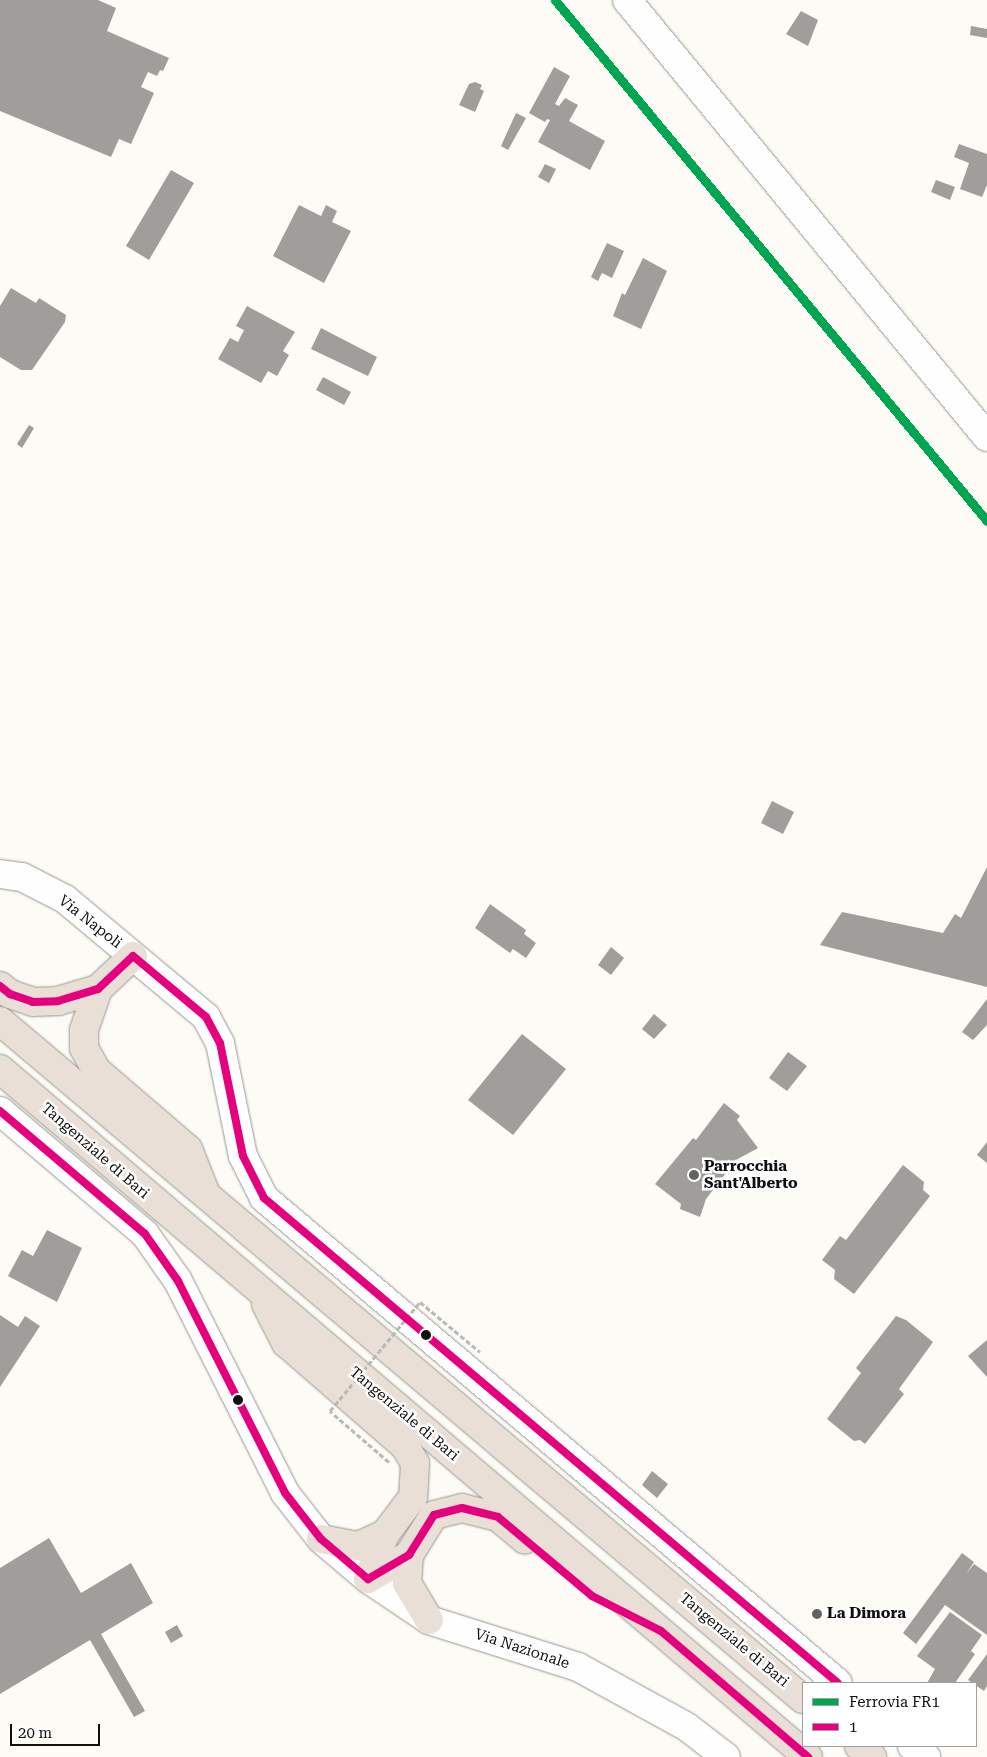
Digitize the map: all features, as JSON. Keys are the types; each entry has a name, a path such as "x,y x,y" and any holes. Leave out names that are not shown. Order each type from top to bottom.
{"highway":[{"path":"0,986 10,994 33,1002 58,1001 98,989 133,956"},
{"path":"98,989 84,1030 84,1048 96,1070 188,1149 207,1196"},
{"name":"Tangenziale di Bari","path":"0,1021 802,1698"},
{"name":"Tangenziale di Bari","path":"0,1069 261,1294 808,1757"},
{"path":"261,1294 286,1343 405,1446 414,1463 413,1498 385,1534 368,1579"},
{"path":"368,1579 409,1555 434,1515 462,1508 498,1517 592,1596 661,1631"},
{"path":"322,1539 358,1546 385,1534"},
{"path":"409,1555 407,1583 429,1620"},
{"path":"860,1747 872,1757"}],"street":[{"path":"628,0 987,436"},
{"name":"Via Napoli","path":"0,874 22,877 65,899 206,1017 220,1043 243,1156 264,1198 837,1682"},
{"path":"0,1111 145,1234 178,1281 285,1492 322,1539"},
{"name":"Via Nazionale","path":"322,1539 368,1579 429,1620 578,1667 687,1728 726,1757"},
{"path":"913,1747 926,1757"}],"path":[{"path":"389,1462 330,1411 420,1302 480,1352"}],"building":[{"path":"0,0 98,0 116,8 107,31 169,58 163,71 160,70 157,76 148,72 141,87 154,93 131,144 119,139 111,157 0,111"},
{"path":"801,11 818,20 808,46 786,34"},
{"path":"971,26 987,29 987,38 970,35"},
{"path":"554,67 570,76 555,104 559,106 565,98 578,105 569,121 605,141 590,170 538,142 550,120 547,119 545,122 529,113"},
{"path":"475,82 482,85 480,89 484,91 475,112 459,105 469,84"},
{"path":"516,113 526,118 508,150 501,146"},
{"path":"959,144 987,154 987,185 982,197 960,189 969,163 954,157"},
{"path":"545,164 556,169 549,183 538,177"},
{"path":"171,170 194,183 149,260 126,246"},
{"path":"936,180 955,187 950,200 931,192"},
{"path":"299,205 321,216 326,205 337,211 332,222 351,231 324,283 273,256"},
{"path":"607,243 624,251 612,278 602,273 598,281 591,277"},
{"path":"643,258 667,271 641,329 613,316 622,293 625,295"},
{"path":"11,288 36,303 39,298 66,315 65,322 32,370 21,370 0,357 0,306"},
{"path":"247,306 295,332 283,351 289,355 277,376 268,371 261,383 218,359 230,338 238,342 244,330 236,326"},
{"path":"321,328 377,357 368,376 311,349"},
{"path":"323,377 351,392 344,405 316,390"},
{"path":"29,425 34,428 22,448 17,444"},
{"path":"772,801 794,812 783,834 761,823"},
{"path":"987,867 987,987 820,945 842,912 943,933 955,914 961,918"},
{"path":"490,904 526,930 524,934 536,943 526,958 513,949 510,953 475,928"},
{"path":"611,947 624,958 611,975 598,965"},
{"path":"987,999 987,1025 973,1040 962,1032"},
{"path":"654,1014 667,1025 654,1039 642,1029"},
{"path":"522,1034 566,1069 513,1135 468,1100"},
{"path":"788,1052 807,1066 787,1091 769,1078"},
{"path":"724,1103 740,1116 737,1120 758,1148 736,1160 706,1199 700,1217 680,1209 681,1204 655,1184 693,1138 696,1140"},
{"path":"987,1142 987,1163 977,1155"},
{"path":"903,1165 924,1182 923,1190 930,1196 854,1294 834,1279 835,1270 822,1260 840,1236 846,1240"},
{"path":"47,1230 82,1248 57,1302 8,1276 22,1250 33,1256"},
{"path":"0,1315 18,1327 25,1316 40,1326 0,1387"},
{"path":"896,1316 906,1320 933,1342 899,1389 904,1394 865,1444 860,1440 854,1441 827,1419 861,1373 856,1368"},
{"path":"987,1340 987,1377 968,1356"},
{"path":"652,1471 668,1484 657,1498 642,1485"},
{"path":"49,1538 81,1593 131,1563 153,1603 101,1634 145,1711 134,1717 90,1640 0,1694 0,1568"},
{"path":"962,1553 974,1562 966,1574 974,1564 987,1573 987,1635 945,1605 916,1644 903,1633"},
{"path":"950,1612 982,1635 971,1651 975,1654 956,1682 928,1682 935,1669 917,1656"},
{"path":"177,1625 183,1636 171,1643 165,1632"},
{"path":"987,1654 987,1686 984,1691 977,1686 977,1682 968,1680"}],"rail line":[{"name":"FR1","path":"555,0 987,521"}],"transit line":[{"name":"1","path":"0,986 10,994 33,1002 58,1001 98,989 133,956 206,1017 220,1043 243,1156 264,1198 837,1682"},
{"name":"1","path":"0,1111 145,1234 178,1281 285,1493 321,1539 368,1579 409,1555 434,1515 462,1508 498,1517 592,1596 661,1631 808,1757"}],"place":[{"name":"Parrocchia Sant'Alberto","path":"694,1175"},
{"name":"La Dimora","path":"817,1614"}]}
